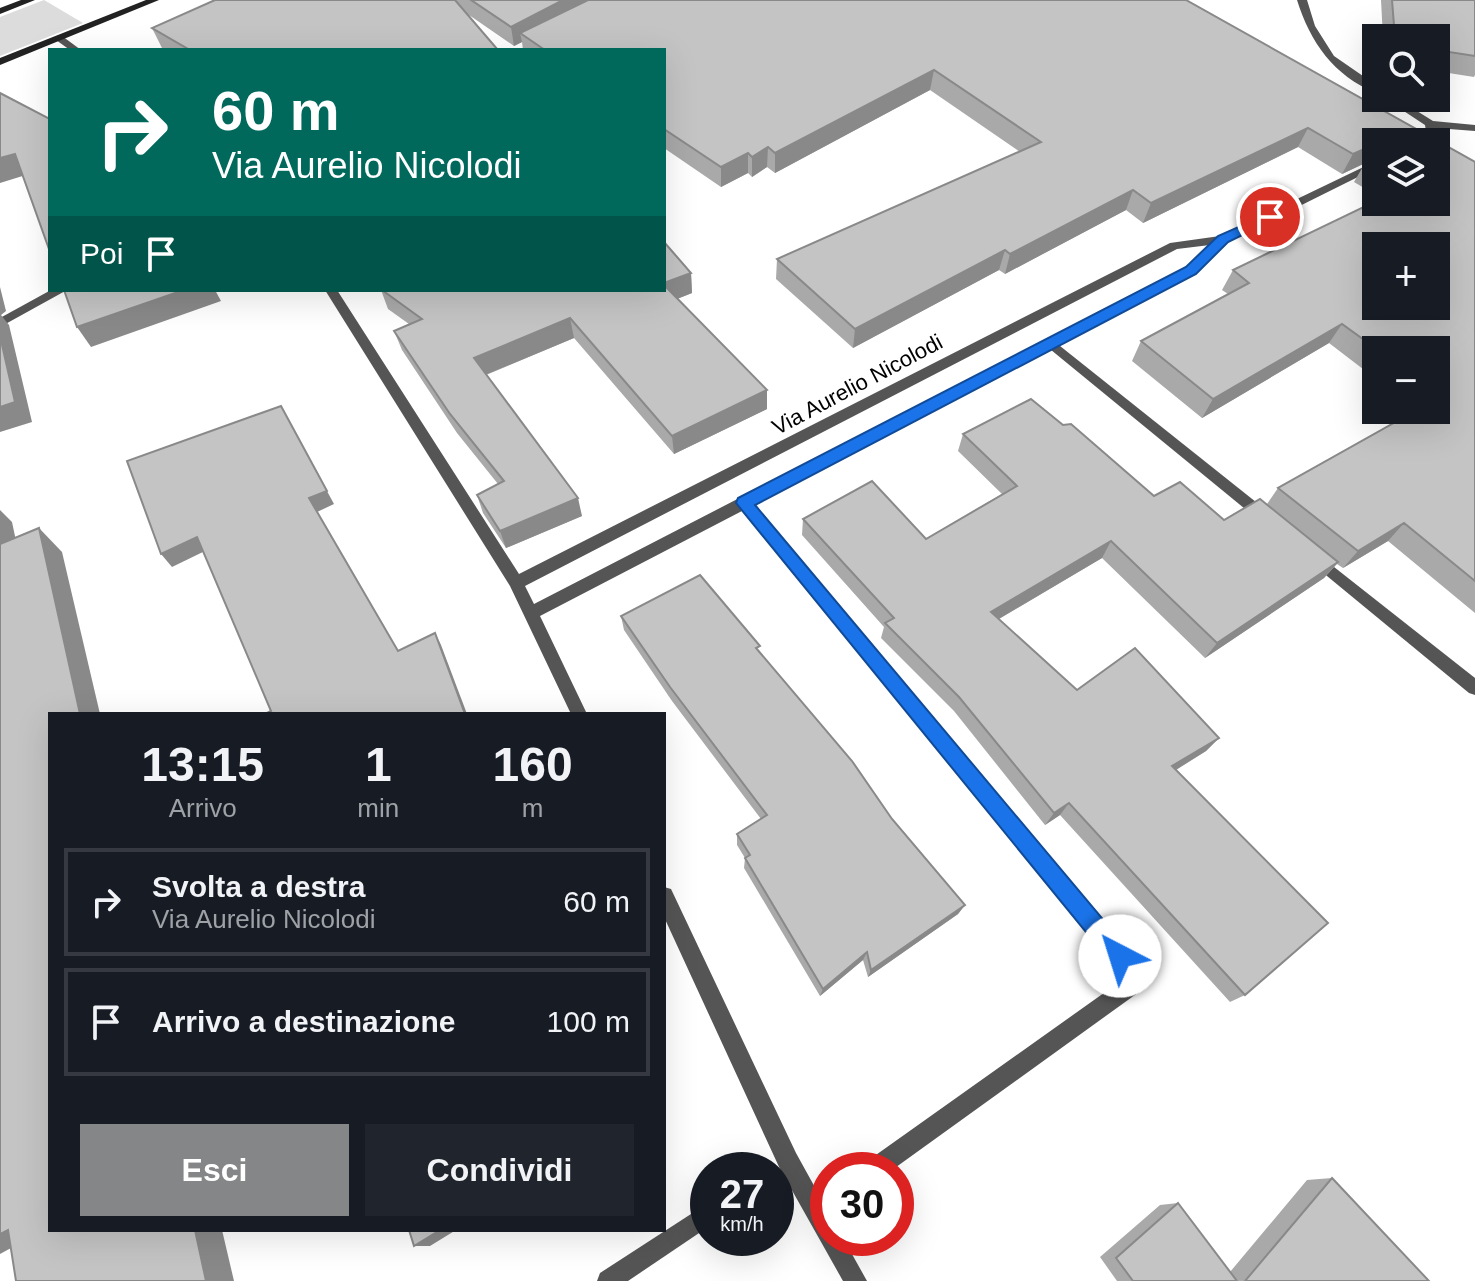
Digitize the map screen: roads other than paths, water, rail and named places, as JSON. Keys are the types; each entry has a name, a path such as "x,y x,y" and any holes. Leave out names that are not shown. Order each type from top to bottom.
{"street":[{"path":"0,11 30,0"},
{"path":"0,62 154,0"},
{"path":"1302,0 1310,26 1330,58 1362,80"},
{"path":"59,38 73,48"},
{"path":"1411,112 1430,124 1475,128"},
{"path":"1430,124 1430,128"},
{"name":"Via Aurelio Nicolodi","path":"532,613 1191,270 1223,239 1362,171"},
{"name":"Via Aurelio Nicolodi","path":"516,583 1174,246 1223,239"},
{"path":"0,323 57,292"},
{"path":"332,292 516,583 578,712"},
{"path":"1050,342 1281,530"},
{"path":"744,503 1139,980 899,1152"},
{"path":"1305,550 1475,688"},
{"path":"666,901 775,1152"},
{"path":"794,1179 810,1196"},
{"path":"608,1281 690,1226"},
{"path":"841,1256 856,1281"}]}
